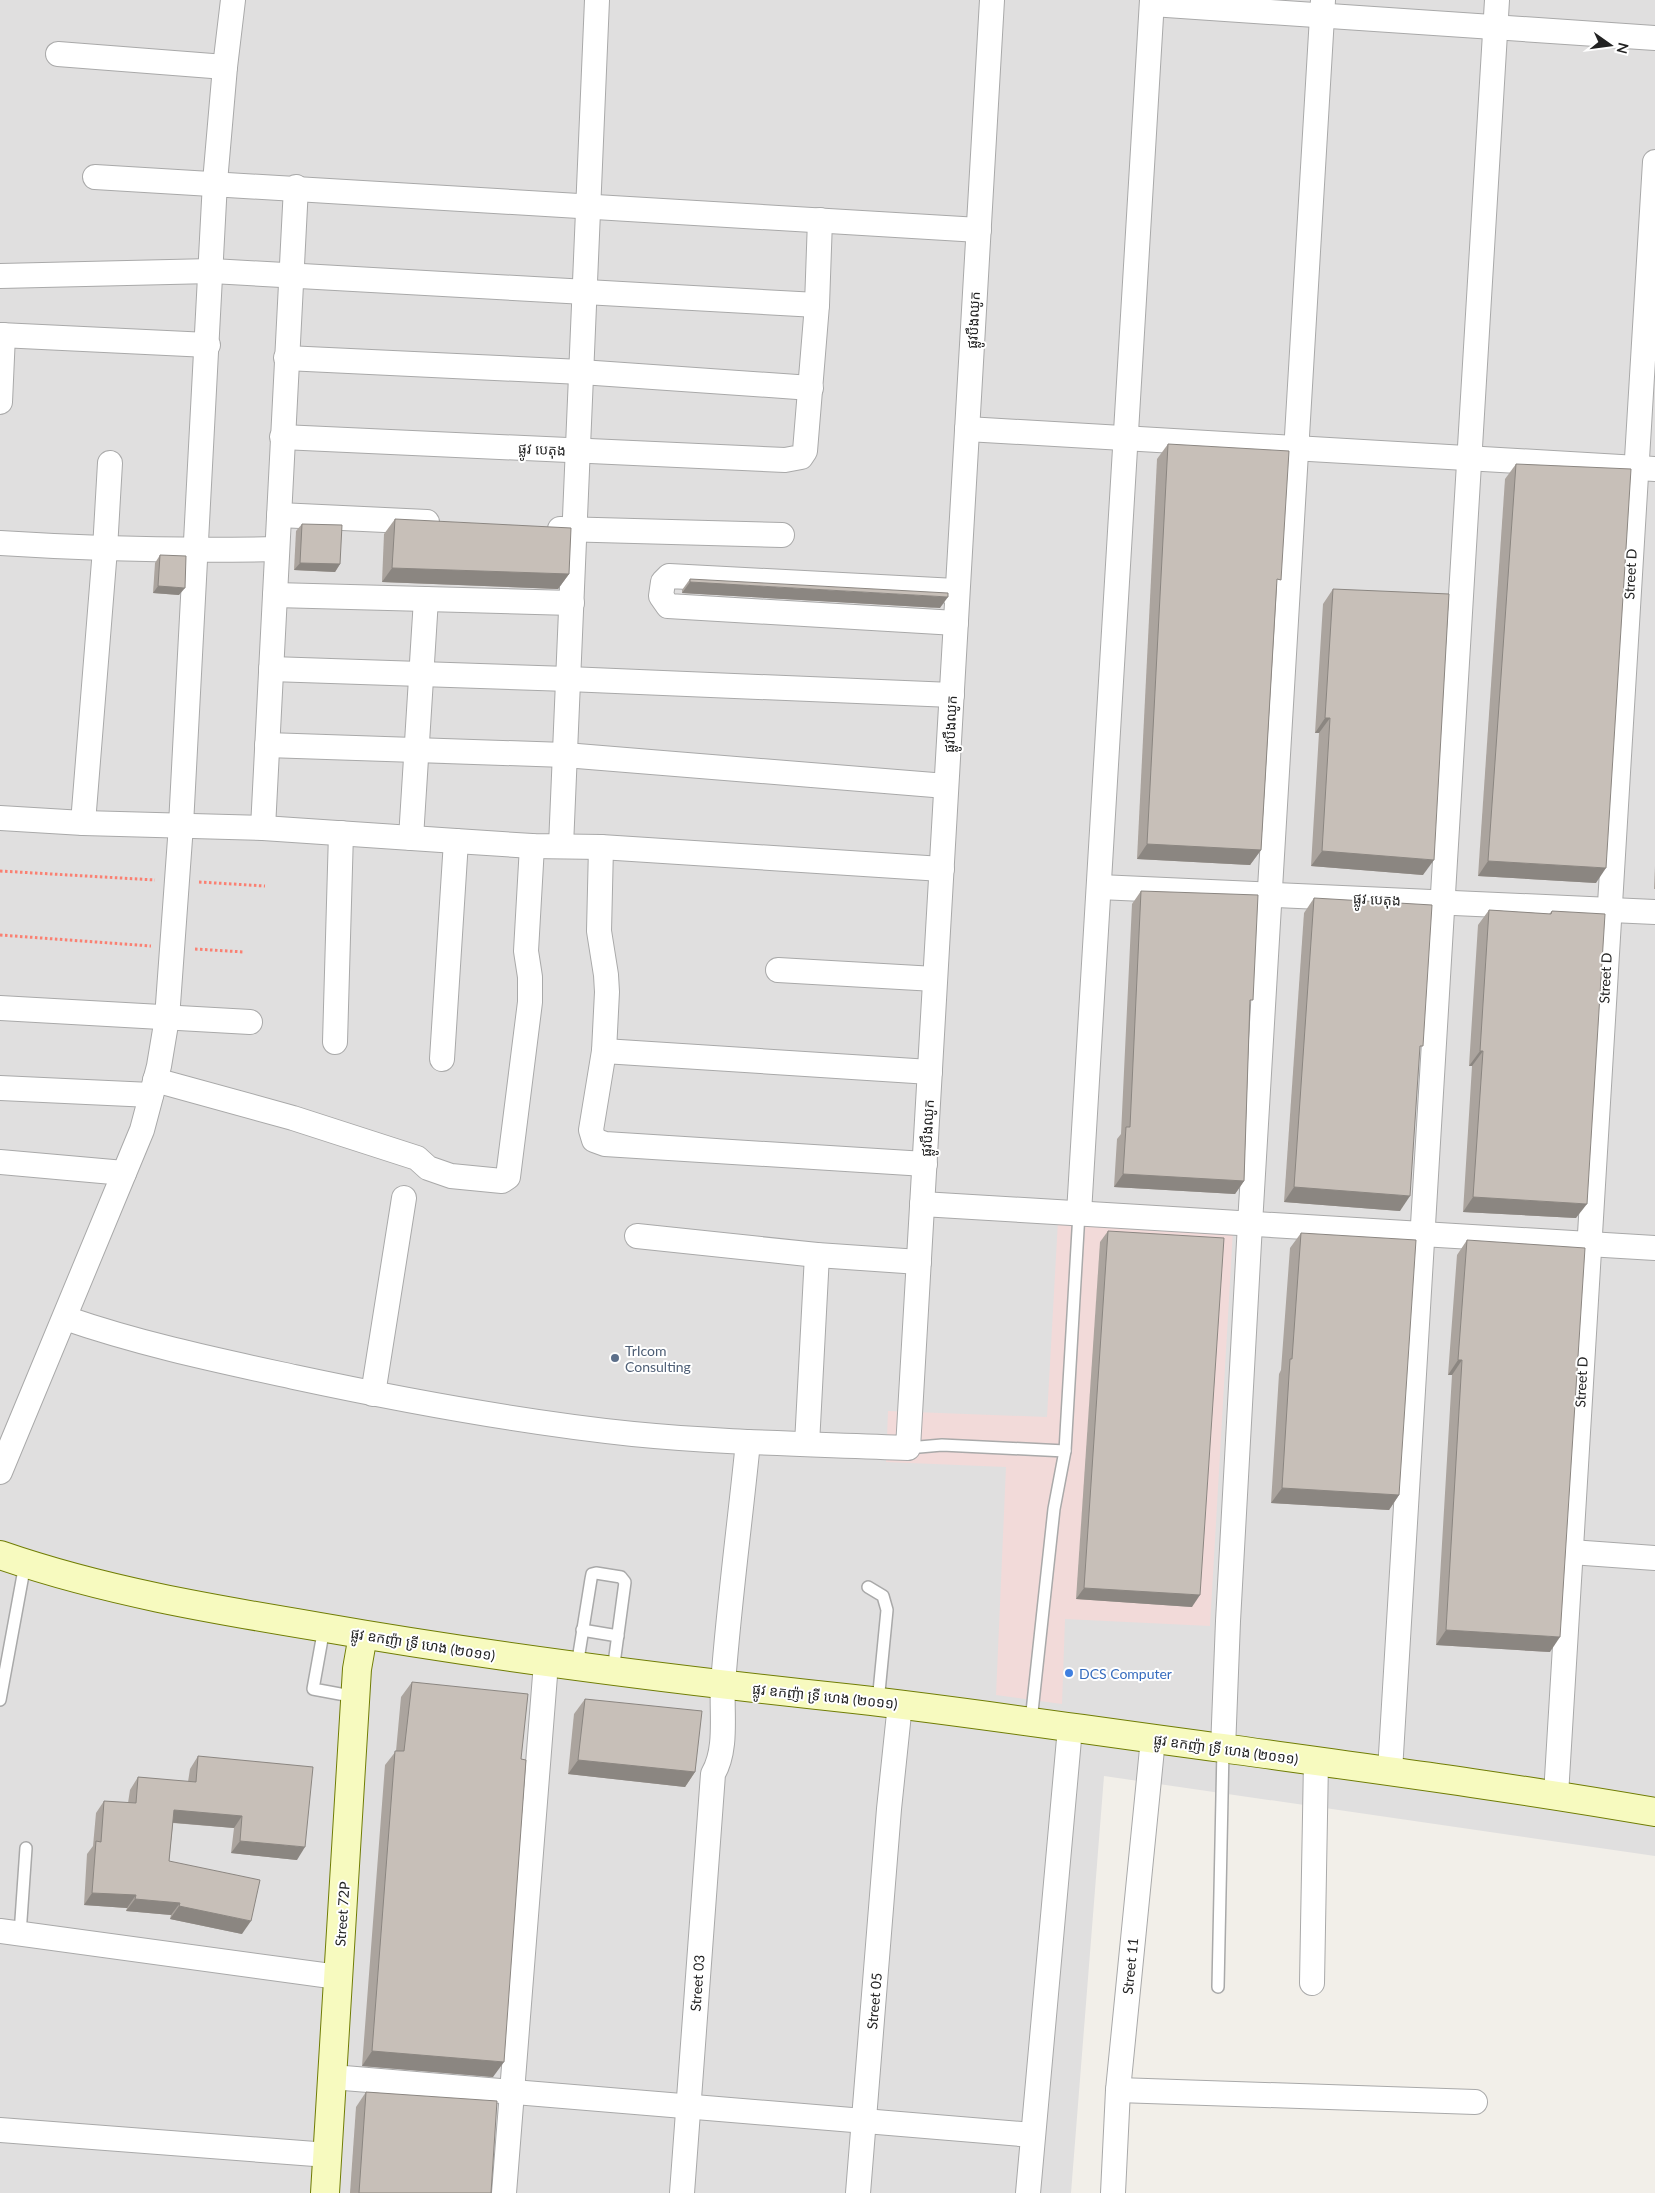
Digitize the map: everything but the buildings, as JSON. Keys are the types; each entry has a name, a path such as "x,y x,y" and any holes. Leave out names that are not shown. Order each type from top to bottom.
{"main road":[{"name":"ផ្លូវ ឧកញ៉ា ទ្រី ហេង (២០១១)","path":"13,1560 87,1583 228,1612 363,1635 546,1663 889,1703 1390,1771 1556,1795 1655,1812"},
{"name":"Street 72P","path":"325,2193 356,1697 363,1635"}],"street":[{"path":"0,1472 142,1130 168,1018 181,825 208,345 215,182 233,0"},
{"path":"561,846 597,0"},
{"name":"ផ្លូវបឹងឈូក","path":"908,1448 952,695 956,591 992,0"},
{"path":"1390,1771 1497,0"},
{"path":"1079,1213 1152,2 1322,8 1496,27 1655,38"},
{"path":"1223,1749 1228,1620 1250,1224 1322,8"},
{"path":"58,54 225,67"},
{"name":"Street D","path":"1556,1795 1610,909 1646,468 1655,162"},
{"path":"95,177 215,182 979,230"},
{"path":"263,828 296,187"},
{"path":"286,358 581,372 811,388 817,305 820,220"},
{"path":"0,276 212,271 817,305"},
{"path":"0,402 1,335 208,345"},
{"name":"ផ្លូវ បេតុង","path":"282,437 785,460 801,457 805,451 811,388"},
{"path":"967,429 1646,468"},
{"path":"83,823 110,463"},
{"path":"278,515 446,524"},
{"path":"535,528 782,535"},
{"path":"0,543 105,549 195,551 277,549"},
{"path":"956,591 669,576 664,582 661,596 668,606 956,623"},
{"path":"275,595 572,603"},
{"path":"411,838 426,599"},
{"path":"271,669 952,695"},
{"path":"267,745 565,755 946,786"},
{"path":"0,818 83,823 263,828 456,842 601,847 942,869"},
{"path":"335,1042 341,833"},
{"path":"442,1059 456,842"},
{"path":"0,1088 153,1088 293,1118 407,1154 417,1158 428,1168 451,1176 502,1181 508,1177 526,1041 530,977 526,951 532,846"},
{"path":"601,847 599,931 606,976 606,992 604,1051 591,1130 594,1140 605,1144 924,1164"},
{"name":"ផ្លូវ បេតុង","path":"1099,887 1655,912"},
{"path":"778,970 935,979"},
{"path":"0,1008 250,1022"},
{"path":"604,1051 930,1072"},
{"path":"0,1162 124,1173"},
{"path":"373,1394 404,1198"},
{"path":"922,1204 1655,1248"},
{"path":"637,1236 817,1255 919,1262"},
{"path":"807,1444 817,1255"},
{"path":"65,1318 110,1334 204,1358 373,1394 522,1420 634,1434 748,1442 908,1448"},
{"name":"Street 03","path":"682,2193 713,1774 707,1764 710,1731 723,1685 748,1442"},
{"path":"1571,1552 1655,1558"},
{"path":"504,2193 546,1663"},
{"name":"Street 05","path":"858,2193 889,1809 889,1703"},
{"path":"1028,2193 1070,1728"},
{"name":"Street 11","path":"1114,2193 1118,2090 1153,1739"},
{"path":"1312,1983 1316,1761"},
{"path":"10,1932 338,1977"},
{"path":"332,2078 1033,2135"},
{"path":"1118,2090 1475,2102"},
{"path":"0,2130 328,2155"}],"lane":[{"path":"1031,1722 1054,1509 1065,1451 1079,1213"},
{"path":"908,1448 942,1444 1065,1451"},
{"path":"0,1700 13,1560"},
{"path":"577,1666 590,1579 592,1574 596,1573 624,1579 613,1671"},
{"path":"868,1587 883,1596 887,1610 889,1703"},
{"path":"324,1628 313,1689 356,1697"},
{"path":"582,1630 618,1636"},
{"path":"1218,1988 1223,1749"},
{"path":"10,1932 26,1848"}],"path":[{"path":"0,871 265,886"},
{"path":"0,936 244,952"}],"shaded area":[{"path":"0,0 1655,0 1655,1856 1104,1776 1071,2193 0,2193"},
{"path":"1059,1203 1234,1213 1210,1626 1065,1619 1062,1704 996,1695 1006,1467 886,1462 888,1411 1047,1417"}],"place":[{"name":"TrIcom Consulting","path":"615,1358"},
{"name":"DCS Computer","path":"1069,1673"}]}
